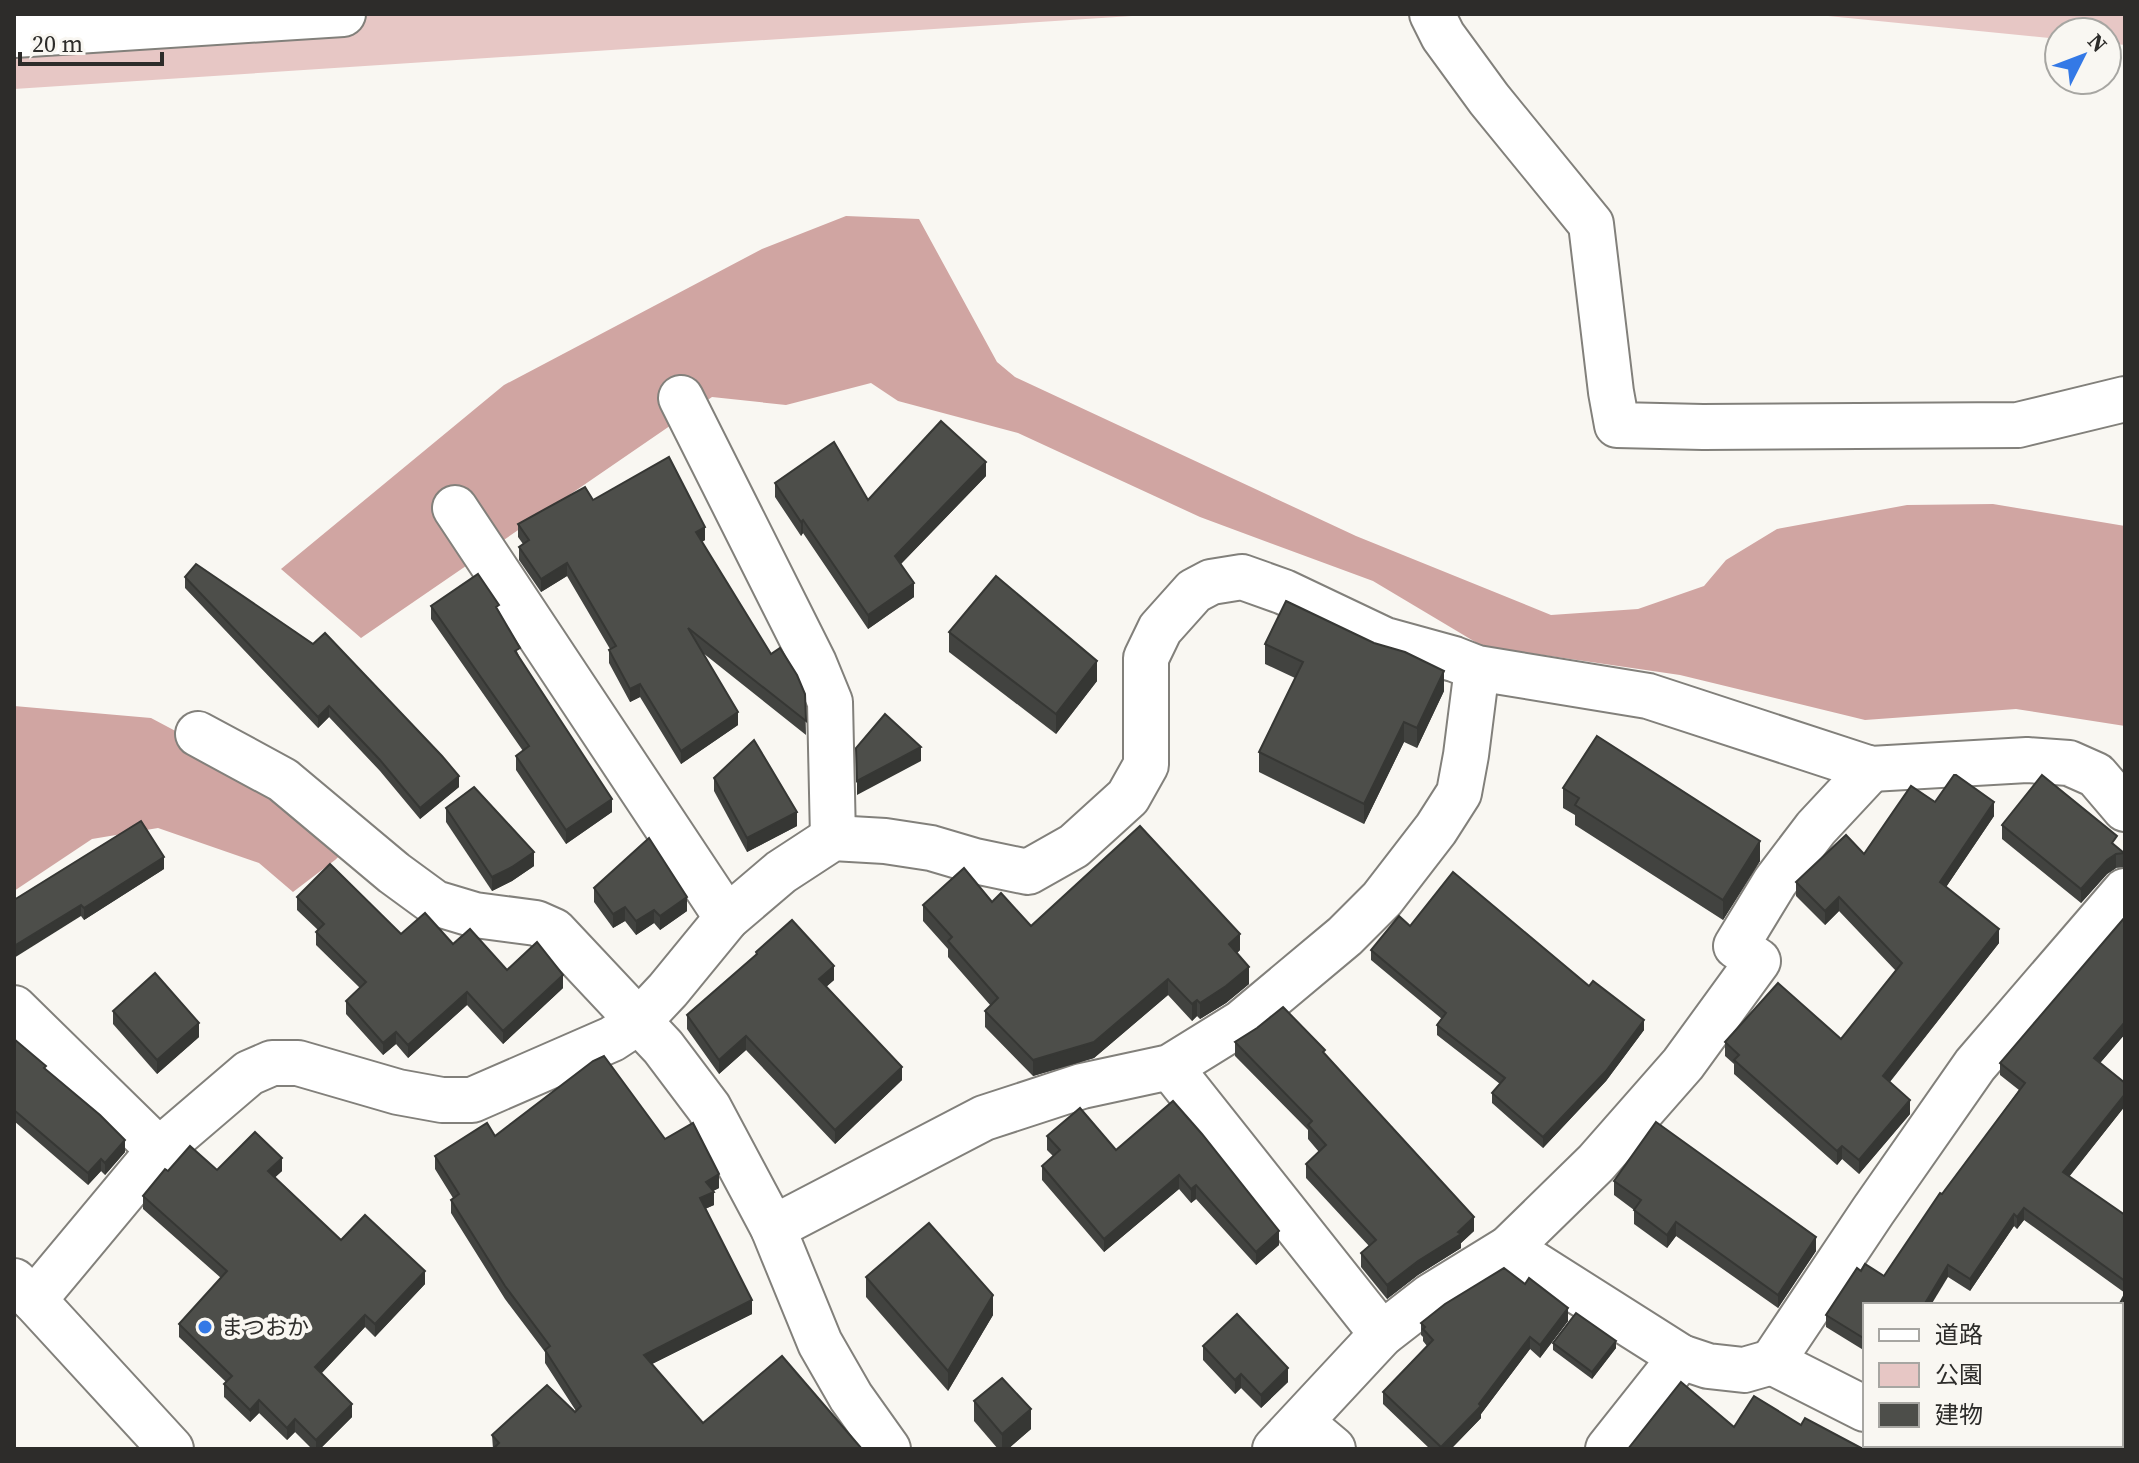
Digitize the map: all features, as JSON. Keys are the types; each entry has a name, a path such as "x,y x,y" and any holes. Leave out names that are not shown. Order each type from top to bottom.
{"street":[{"path":"14,35 343,14"},
{"path":"1405,14 1437,25 1489,99 1591,224 1617,425 2018,425 2125,399"},
{"path":"681,398 814,663 830,702 833,838"},
{"path":"455,508 727,918"},
{"path":"171,1449 24,1290 159,1150 249,1073 272,1063 298,1063 398,1092 442,1100 472,1100 612,1039 638,1022 727,918 781,872 833,838 931,848 1028,872 1074,846 1128,797 1146,765 1146,658 1160,629 1194,591 1211,582 1242,577 1284,592 1385,640 1477,668 1648,696 1871,769 2027,760 2069,763 2096,775 2125,809"},
{"path":"773,1228 984,1118 1082,1086 1170,1067 1241,1023 1345,936 1382,899 1459,793 1477,668"},
{"path":"198,734 283,780 394,873 435,903 475,915 536,923 554,931 663,1047 709,1108 773,1228 820,1343 873,1443"},
{"path":"1303,1440 1382,1334 1431,1296 1509,1248 1596,1163 1683,1064 1758,961 1736,946 1775,882 1816,828 1871,769"},
{"path":"1509,1248 1681,1357 1708,1366 1744,1370 1772,1362 1975,1065 2125,891"},
{"path":"14,1008 159,1150"},
{"path":"1170,1067 1382,1334"},
{"path":"1608,1449 1681,1357"},
{"path":"1772,1362 1863,1408"}],"green space":[{"path":"14,14 1163,14 14,89"},
{"path":"1808,14 2125,14 2125,45 2123,16 2043,16 2043,37"}],"shaded area":[{"path":"846,216 919,219 997,362 1015,377 1356,536 1551,615 1638,609 1704,586 1726,560 1777,529 1907,505 1993,504 2125,526 2125,726 2016,709 1865,720 1680,675 1482,646 1373,581 1200,517 1018,433 898,401 871,383 786,405 712,397 361,638 281,569 504,385 762,249"},
{"path":"14,706 151,718 249,770 350,846 293,892 259,863 158,828 92,839 14,891"}],"building":[{"path":"941,421 986,462 895,556 914,583 868,615 775,483 834,442 868,500"},
{"path":"669,457 705,527 696,532 771,654 780,648 797,675 805,694 806,721 688,628 738,712 681,751 640,684 630,689 609,650 616,646 567,563 541,579 519,547 529,540 518,524 585,487 593,500"},
{"path":"196,564 313,644 325,633 459,776 420,808 329,706 318,717 185,577"},
{"path":"478,574 499,605 496,607 520,648 515,651 612,799 566,830 516,756 529,746 431,606"},
{"path":"996,576 1097,661 1056,714 949,632"},
{"path":"1286,601 1374,643 1405,652 1444,671 1417,728 1404,722 1364,804 1259,752 1303,662 1265,644"},
{"path":"885,714 921,747 857,781 856,748"},
{"path":"1597,736 1760,841 1723,900 1575,805 1579,798 1563,788"},
{"path":"754,740 797,812 747,838 714,778"},
{"path":"1954,775 1994,802 1940,882 1999,929 1883,1076 1910,1100 1859,1160 1842,1146 1837,1151 1734,1060 1739,1055 1725,1042 1778,983 1841,1039 1902,963 1839,897 1825,911 1796,882 1846,835 1864,854 1911,786 1935,802"},
{"path":"2042,775 2117,836 2112,843 2124,853 2107,860 2081,889 2002,825"},
{"path":"474,787 534,852 492,877 446,808"},
{"path":"141,821 164,857 84,908 81,905 14,946 14,900"},
{"path":"1140,826 1240,934 1229,944 1249,967 1200,1003 1197,1000 1192,1004 1168,979 1094,1042 1033,1060 985,1011 998,998 948,941 952,937 923,905 964,868 992,902 1001,893 1031,926"},
{"path":"649,838 687,897 660,916 654,910 636,921 625,907 613,914 594,888"},
{"path":"330,864 401,934 425,913 453,944 470,929 507,970 537,942 563,975 503,1031 467,992 408,1045 396,1032 383,1043 346,1001 366,982 316,932 324,924 297,897"},
{"path":"1453,872 1589,986 1593,981 1644,1020 1606,1071 1543,1137 1492,1093 1505,1078 1437,1025 1446,1013 1371,950 1399,916 1410,926"},
{"path":"2125,917 2125,1022 2094,1058 2125,1083 2125,1094 2063,1172 2125,1215 2125,1281 2024,1208 2017,1217 2014,1214 1970,1279 1948,1265 1925,1303 1863,1303 1863,1338 1826,1315 1857,1268 1861,1271 1865,1264 1884,1276 1940,1193 2025,1083 2000,1063"},
{"path":"792,920 834,966 819,979 902,1067 835,1130 746,1036 719,1060 687,1015"},
{"path":"155,973 199,1023 157,1060 113,1011"},
{"path":"1283,1007 1474,1217 1458,1232 1461,1234 1387,1285 1361,1253 1376,1240 1306,1164 1326,1145 1308,1125 1312,1121 1235,1042"},
{"path":"14,1039 125,1140 105,1163 101,1159 88,1173 14,1110"},
{"path":"604,1056 665,1139 693,1123 719,1174 706,1182 714,1192 700,1198 752,1300 644,1355 703,1423 782,1356 862,1449 493,1449 499,1443 492,1435 547,1385 575,1412 581,1406 545,1350 550,1346 505,1286 451,1200 459,1194 435,1156 487,1123 495,1136 593,1061"},
{"path":"1173,1101 1279,1231 1256,1252 1196,1185 1191,1189 1179,1175 1104,1239 1042,1166 1060,1150 1047,1136 1080,1108 1116,1150"},
{"path":"1656,1122 1816,1237 1778,1295 1676,1222 1667,1235 1634,1210 1641,1200 1614,1181"},
{"path":"255,1132 282,1158 268,1171 341,1240 365,1215 425,1271 375,1324 365,1315 315,1367 352,1404 316,1440 295,1419 287,1428 259,1400 250,1410 224,1384 232,1376 179,1324 227,1271 143,1196 165,1169 168,1171 190,1146 217,1170"},
{"path":"929,1223 993,1295 948,1371 866,1277"},
{"path":"1504,1268 1525,1284 1529,1278 1568,1308 1540,1345 1530,1337 1479,1404 1481,1406 1441,1447 1383,1392 1433,1340 1421,1323 1445,1304"},
{"path":"2125,1294 2125,1449 2110,1449 2106,1447 2123,1447 2123,1303 2120,1303"},
{"path":"1576,1313 1616,1341 1592,1372 1553,1343"},
{"path":"1237,1314 1288,1368 1261,1395 1241,1374 1235,1380 1203,1346"},
{"path":"1002,1378 1031,1409 1002,1434 974,1401"},
{"path":"1681,1382 1734,1427 1754,1396 1801,1425 1805,1418 1863,1449 1628,1449"},
{"path":"1900,1447 1903,1449 1875,1449"}],"place":[{"name":"まつおか","path":"205,1327"}]}
